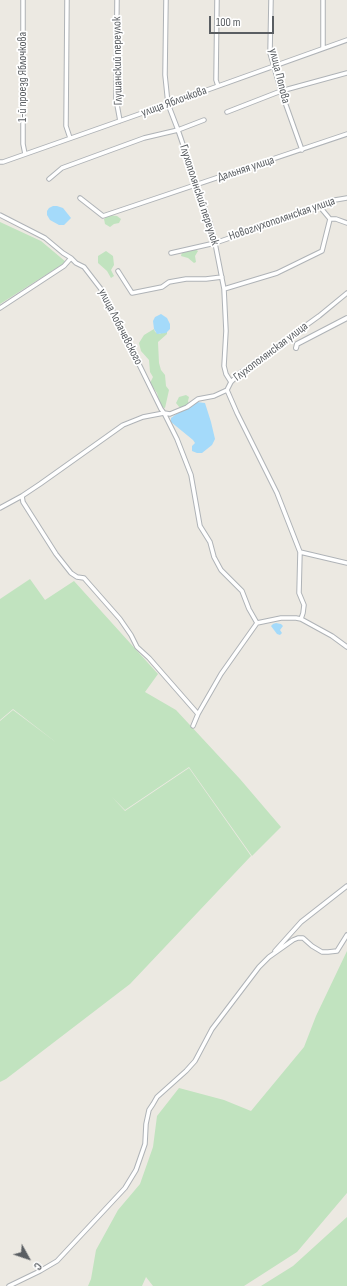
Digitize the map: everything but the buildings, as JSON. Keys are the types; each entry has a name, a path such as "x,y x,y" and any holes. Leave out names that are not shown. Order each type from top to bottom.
{"street":[{"name":"1-й проезд Яблочкова","path":"23,0 23,144 25,154"},
{"path":"67,0 66,126 70,138"},
{"name":"Глушанский переулок","path":"117,0 116,99 120,121"},
{"name":"Глухополянский переулок","path":"166,0 165,75 168,104 212,226 224,289 226,331 224,366 226,374 231,382"},
{"path":"217,0 216,80 218,86"},
{"name":"улица Попова","path":"271,0 270,53 281,91 302,150"},
{"path":"323,0 323,48"},
{"name":"улица Яблочкова","path":"0,162 347,40"},
{"path":"227,112 281,91 347,73"},
{"name":"улица Яблочкова","path":"49,179 62,168 144,138 178,130 204,120"},
{"name":"Дальняя улица","path":"80,198 103,216 347,134"},
{"name":"Новоглухополянская улица","path":"171,254 215,243 320,207 329,201 347,198"},
{"path":"320,207 330,219"},
{"name":"улица Лобачевского","path":"0,215 45,238 76,263 84,267 104,293 177,439 192,475 196,509 200,526 210,542 214,557 221,570 242,591 249,609 257,623"},
{"path":"330,219 336,219 347,223"},
{"path":"224,289 277,273 322,251 330,219"},
{"path":"0,308 64,266 71,258"},
{"path":"118,271 132,293 162,287 169,282 186,279 222,277"},
{"name":"Глухополянская улица","path":"164,413 170,414 187,407 198,399 214,396 227,390 231,382 240,373 347,294"},
{"path":"296,348 297,344 347,318"},
{"path":"227,390 277,493 300,552 299,593 304,605 303,620"},
{"path":"0,508 22,496 123,425 143,417 164,413"},
{"path":"22,496 23,502 56,554 71,573 84,578 120,619 137,647 149,658 198,714"},
{"path":"300,552 347,563"},
{"path":"193,726 198,714 221,674 257,623 281,618 296,618 303,620 332,636 347,647"},
{"path":"9,1286 57,1261 103,1214 125,1188 136,1170 145,1144 146,1124 149,1110 157,1097 195,1061 203,1044 220,1019 259,967 301,922 347,886"},
{"path":"269,957 298,938 303,938 322,952 337,952 347,935"}],"green space":[{"path":"109,215 117,216 121,219 119,223 110,227 105,224 104,219"},
{"path":"0,222 41,241 66,262 0,304"},
{"path":"195,249 198,251 195,256 196,262 194,263 188,258 181,256 182,252"},
{"path":"106,251 113,256 114,265 111,270 114,276 111,278 107,271 98,263 98,256"},
{"path":"154,329 155,332 160,334 164,330 167,332 167,334 158,342 159,363 161,370 165,375 166,386 169,390 165,408 161,407 157,393 150,383 153,377 150,372 149,360 141,351 139,343 144,335"},
{"path":"186,395 189,397 189,405 179,416 180,408 176,403 179,397"},
{"path":"30,579 45,600 74,581 158,674 145,692 176,710 240,779 281,827 252,856 189,767 125,810 112,797 125,811 189,768 251,856 130,984 6,1079 0,1082 0,721 13,710 57,743 13,709 0,720 0,599"},
{"path":"347,951 347,1193 297,1252 244,1286 153,1286 146,1277 142,1286 88,1286 91,1279 96,1250 118,1210 140,1184 153,1147 157,1116 179,1088 224,1100 251,1111 304,1047 316,1016"},
{"path":"347,1217 347,1286 261,1286 293,1266"}],"water":[{"path":"53,206 63,208 71,218 64,225 59,225 50,220 47,215 49,208"},
{"path":"161,314 167,318 170,324 170,329 166,333 157,334 154,329 153,321 155,317"},
{"path":"197,402 205,403 215,439 212,445 202,453 192,451 192,446 195,443 193,440 171,422 171,418"},
{"path":"276,623 283,626 280,630 282,633 280,635 277,634 271,626"}]}
